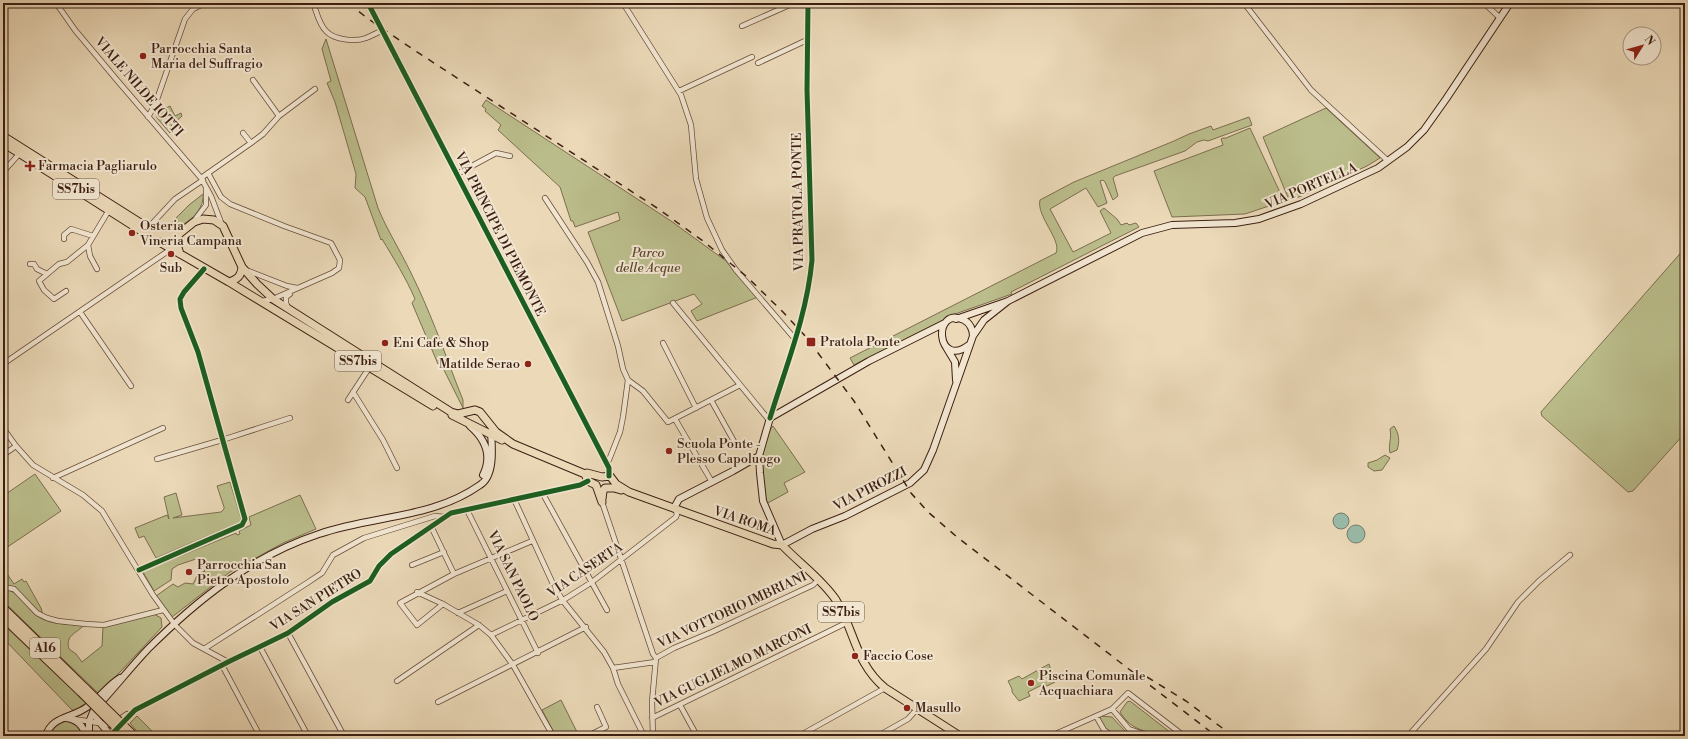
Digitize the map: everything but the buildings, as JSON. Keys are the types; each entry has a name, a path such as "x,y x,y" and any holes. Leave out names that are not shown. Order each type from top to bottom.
{"highway":[{"name":"A16","path":"3,608 84,691 125,736"},
{"name":"A16","path":"3,617 134,736"}],"main road":[{"name":"VIA PORTELLA","path":"769,419 855,369 946,323 1008,301 1147,231 1182,224 1241,222 1274,214 1372,172 1407,146 1424,130 1457,83 1499,17 1510,3"},
{"name":"SS7bis","path":"3,136 158,234 179,234"},
{"name":"SS7bis","path":"3,143 204,269 230,282 432,406 501,440 586,477 596,486 602,502"},
{"path":"180,254 176,242 179,234 194,222 203,219 214,220 223,226"},
{"name":"SS7bis","path":"223,226 242,267 273,299 451,412 463,414 475,410 480,412 496,432 513,444"},
{"path":"230,282 239,277 242,273 242,267"},
{"name":"VIA PORTELLA","path":"956,380 960,374 973,336 984,320 1008,301"},
{"path":"956,319 967,322 972,330 973,336"},
{"path":"946,323 941,331 941,336 945,346 955,362 956,380"},
{"path":"945,346 949,349 959,350 969,345"},
{"name":"VIA PIROZZI","path":"782,546 812,529 845,516 910,483 920,474 926,466 933,450 956,380"},
{"path":"468,423 480,426 483,425 486,418"},
{"path":"46,736 50,726 65,717 77,714 88,707 122,677 148,649 174,625 210,593 242,570 278,550 319,534 383,518 421,512 453,501 479,486 485,480 491,469 491,435 486,418"},
{"name":"VIA PRATOLA PONTE","path":"769,419 759,456 764,501 782,546"},
{"path":"468,423 483,440 488,457 485,471 476,487"},
{"path":"490,450 495,441 501,440"},
{"path":"674,508 679,499 759,456"},
{"name":"SS7bis","path":"586,477 590,472 602,477 612,477 616,484 629,492"},
{"name":"SS7bis","path":"602,502 603,491 605,488 614,488 629,492"},
{"name":"VIA ROMA","path":"629,492 782,546 824,585 836,601 865,666 874,679 885,688 960,736"},
{"path":"87,736 89,722 94,710 115,688 122,677"},
{"path":"94,710 100,723 111,736"},
{"path":"65,717 74,719 81,725 87,736"},
{"path":"103,736 111,736"}],"street":[{"name":"VIALE NILDE IOTTI","path":"56,3 75,30 203,181 223,226"},
{"path":"148,117 155,105 185,19 193,9 205,3"},
{"path":"313,3 320,23 327,32 332,35 347,39 364,39 383,30"},
{"name":"VIA PRINCIPE DI PIEMONTE","path":"368,3 609,468 609,476"},
{"path":"623,3 645,40 679,91 689,115 696,179 707,218 716,238 736,270 795,339"},
{"path":"742,26 794,3"},
{"name":"VIA PRATOLA PONTE","path":"769,419 795,339 810,285 812,260 807,40 808,3"},
{"path":"1244,3 1311,90 1388,161"},
{"path":"1484,3 1499,17"},
{"path":"758,63 807,40"},
{"path":"679,91 752,57"},
{"path":"253,80 279,116"},
{"path":"148,228 175,199 203,181 208,173 263,134 279,116 314,89"},
{"path":"243,133 251,143"},
{"path":"3,172 20,153"},
{"path":"457,174 496,153 510,156"},
{"path":"208,173 221,197 230,204 331,243 340,260 339,268 332,273 273,299 264,302 250,295"},
{"path":"194,222 206,205 203,181"},
{"path":"545,198 585,258 598,282 618,346 623,370 628,380 643,391 668,422 740,385"},
{"path":"66,291 56,299 44,290 39,281 59,264 69,261 88,245 109,210"},
{"path":"64,239 63,236 71,228 93,236"},
{"path":"88,245 90,256 97,269"},
{"path":"3,364 171,248"},
{"path":"30,264 34,264 37,269 47,274"},
{"path":"242,267 254,274 297,288"},
{"path":"139,570 242,525 245,519 198,352 180,299 184,292 204,269"},
{"path":"290,311 286,303 286,297 295,292 297,288"},
{"path":"673,303 769,419"},
{"path":"80,312 131,386"},
{"path":"664,343 696,408"},
{"path":"348,400 369,368"},
{"path":"606,463 613,451 620,432 628,380"},
{"path":"353,392 383,440 396,468"},
{"path":"711,400 736,445"},
{"path":"156,459 290,418"},
{"path":"675,419 712,482"},
{"path":"3,428 16,446 33,465 83,495 102,511 163,610 174,625 190,642 228,662"},
{"path":"53,478 163,428"},
{"path":"3,455 16,446"},
{"name":"VIA SAN PIETRO","path":"111,736 132,712 228,662 288,634 332,602 370,581 379,566 391,554 451,513 580,485 586,477"},
{"path":"544,494 607,610"},
{"path":"514,499 553,584 563,601 586,627 604,652 613,668 618,684 644,736"},
{"path":"602,502 656,660 652,718 653,736"},
{"name":"VIA CASERTA","path":"491,635 563,601 592,582 676,517 677,514 674,508"},
{"name":"VIA SAN PAOLO","path":"467,510 538,653"},
{"path":"204,649 322,573 333,555 364,538 435,516 445,517"},
{"path":"431,526 454,574"},
{"path":"443,604 417,625 400,603 417,592 454,574 532,540"},
{"path":"412,565 444,552"},
{"path":"1408,736 1486,649 1518,602 1570,554"},
{"name":"VIA VOTTORIO IMBRIANI","path":"656,660 674,648 813,585 818,580"},
{"path":"3,586 14,589 37,613 58,621 104,625 163,610"},
{"path":"458,613 507,591"},
{"path":"417,592 443,604 491,635 513,665 552,736"},
{"name":"VIA GUGLIELMO MARCONI","path":"652,718 846,623"},
{"path":"397,681 479,626"},
{"path":"438,702 538,653 586,627"},
{"path":"288,634 344,736"},
{"path":"260,647 308,736"},
{"path":"613,668 656,660"},
{"path":"222,665 260,736"},
{"path":"800,736 885,688"},
{"path":"1051,736 1112,709 1128,693 1184,736"},
{"path":"680,705 697,736"},
{"path":"588,736 606,727 597,707"},
{"path":"878,736 908,719 917,709"},
{"path":"1112,709 1129,729 1149,736"},
{"path":"74,719 114,724 132,712"},
{"path":"1094,716 1104,730 1112,736"}],"green space":[{"path":"326,39 378,208 418,287 430,315 463,400 463,408 440,362 438,364 412,303 415,299 404,276 382,239 381,240 365,197 355,188 356,174 335,102 327,83 331,81 322,49"},
{"name":"Parco delle Acque","path":"486,100 671,221 726,261 758,297 697,321 691,311 702,304 694,294 622,321 588,232 620,220 618,212 575,227 573,221 571,221 560,187 498,130 501,125 485,111 486,109 482,106"},
{"path":"170,106 175,116 181,113 182,116 171,126 173,130 170,133 157,118 156,113"},
{"path":"1326,108 1380,158 1367,166 1299,197 1289,200 1263,137"},
{"path":"1249,117 1252,125 1208,141 1204,140 1197,142 1185,151 1115,176 1113,178 1118,196 1113,200 1105,182 1103,180 1100,181 1107,203 1098,207 1086,188 1050,209 1073,252 1111,233 1100,211 1104,208 1117,219 1121,225 1136,223 1139,227 1011,292 1012,294 955,314 854,365 850,358 1056,253 1057,248 1055,241 1042,213 1040,200 1074,182 1189,134 1211,126 1213,130"},
{"path":"1250,128 1284,201 1245,214 1172,217 1154,171 1223,145 1221,139"},
{"path":"203,194 203,201 196,214 184,224 170,230 163,231 189,205"},
{"path":"1685,248 1685,433 1633,491 1628,492 1542,416 1541,412"},
{"path":"773,426 805,472 784,483 788,492 766,504 762,464 765,442 768,433"},
{"path":"1394,426 1399,441 1397,450 1390,453 1390,429"},
{"path":"1385,455 1390,458 1382,470 1374,471 1368,467 1368,463"},
{"path":"35,474 61,511 3,550 3,496"},
{"path":"230,482 241,518 240,522 156,558 144,536 139,538 135,528 167,515 169,519 164,497 176,493 182,515 173,518 221,512 224,507 217,486"},
{"path":"300,495 316,529 283,543 230,572 172,617 156,596 173,584 178,587 185,583 193,584 198,574 205,571 196,559 178,565 172,569 171,580 154,591 143,572 144,571 236,533 237,535 240,534 239,531 251,525 249,517"},
{"path":"3,568 14,584 22,579 24,582 26,581 41,608 43,615 38,612 14,587 3,585"},
{"path":"3,589 9,590 19,596 34,613 44,620 61,624 84,625 72,635 68,644 69,649 76,654 82,662 102,646 103,627 154,614 161,618 162,627 108,685 98,693 3,601"},
{"path":"3,624 87,704 74,711 71,709 3,638"},
{"name":"Piscina Comunale Acquachiara","path":"1049,664 1055,682 1047,686 1044,684 1028,692 1030,696 1019,701 1012,692 1008,681 1019,676 1022,679"},
{"path":"561,700 579,736 556,736 542,710"},
{"path":"1130,701 1175,736 1147,732 1131,725 1120,712 1127,702"},
{"path":"137,716 157,736 141,736 130,723"},
{"path":"1101,716 1112,717 1125,731 1134,736 1122,736 1109,732 1099,718"},
{"path":"68,721 78,726 83,736 48,736 51,730 61,722"}],"shaded area":[{"path":"1338,513 1344,513 1349,518 1347,527 1344,529 1338,529 1333,524 1333,518"},
{"path":"1356,525 1362,528 1365,534 1362,540 1356,543 1350,540 1347,534 1350,528"}],"railway":[{"path":"348,3 411,48 657,208 703,241 746,276 806,337 854,401 911,493 928,512 957,537 1216,736"},
{"path":"1147,677 1186,701 1233,736"}],"cycle path":[{"path":"368,3 609,468 609,476"},
{"path":"770,418 801,320 806,301 812,260 807,90 808,3"},
{"path":"139,570 242,525 245,519 198,352 181,308 180,299 184,292 204,269"},
{"path":"111,735 135,710 288,633 332,602 370,581 379,566 391,554 451,513 580,485 588,481"}],"place":[{"name":"Parrocchia Santa Maria del Suffragio","path":"143,56"},
{"name":"Farmacia Pagliarulo","path":"30,166"},
{"name":"Osteria Vineria Campana","path":"132,233"},
{"name":"Sub","path":"171,254"},
{"name":"Pratola Ponte","path":"811,342"},
{"name":"Eni Cafe & Shop","path":"385,343"},
{"name":"Matilde Serao","path":"528,364"},
{"name":"Scuola Ponte - Plesso Capoluogo","path":"669,451"},
{"name":"Parrocchia San Pietro Apostolo","path":"189,572"},
{"name":"Faccio Cose","path":"855,656"},
{"name":"Piscina Comunale Acquachiara","path":"1031,683"},
{"name":"Masullo","path":"907,708"}]}
